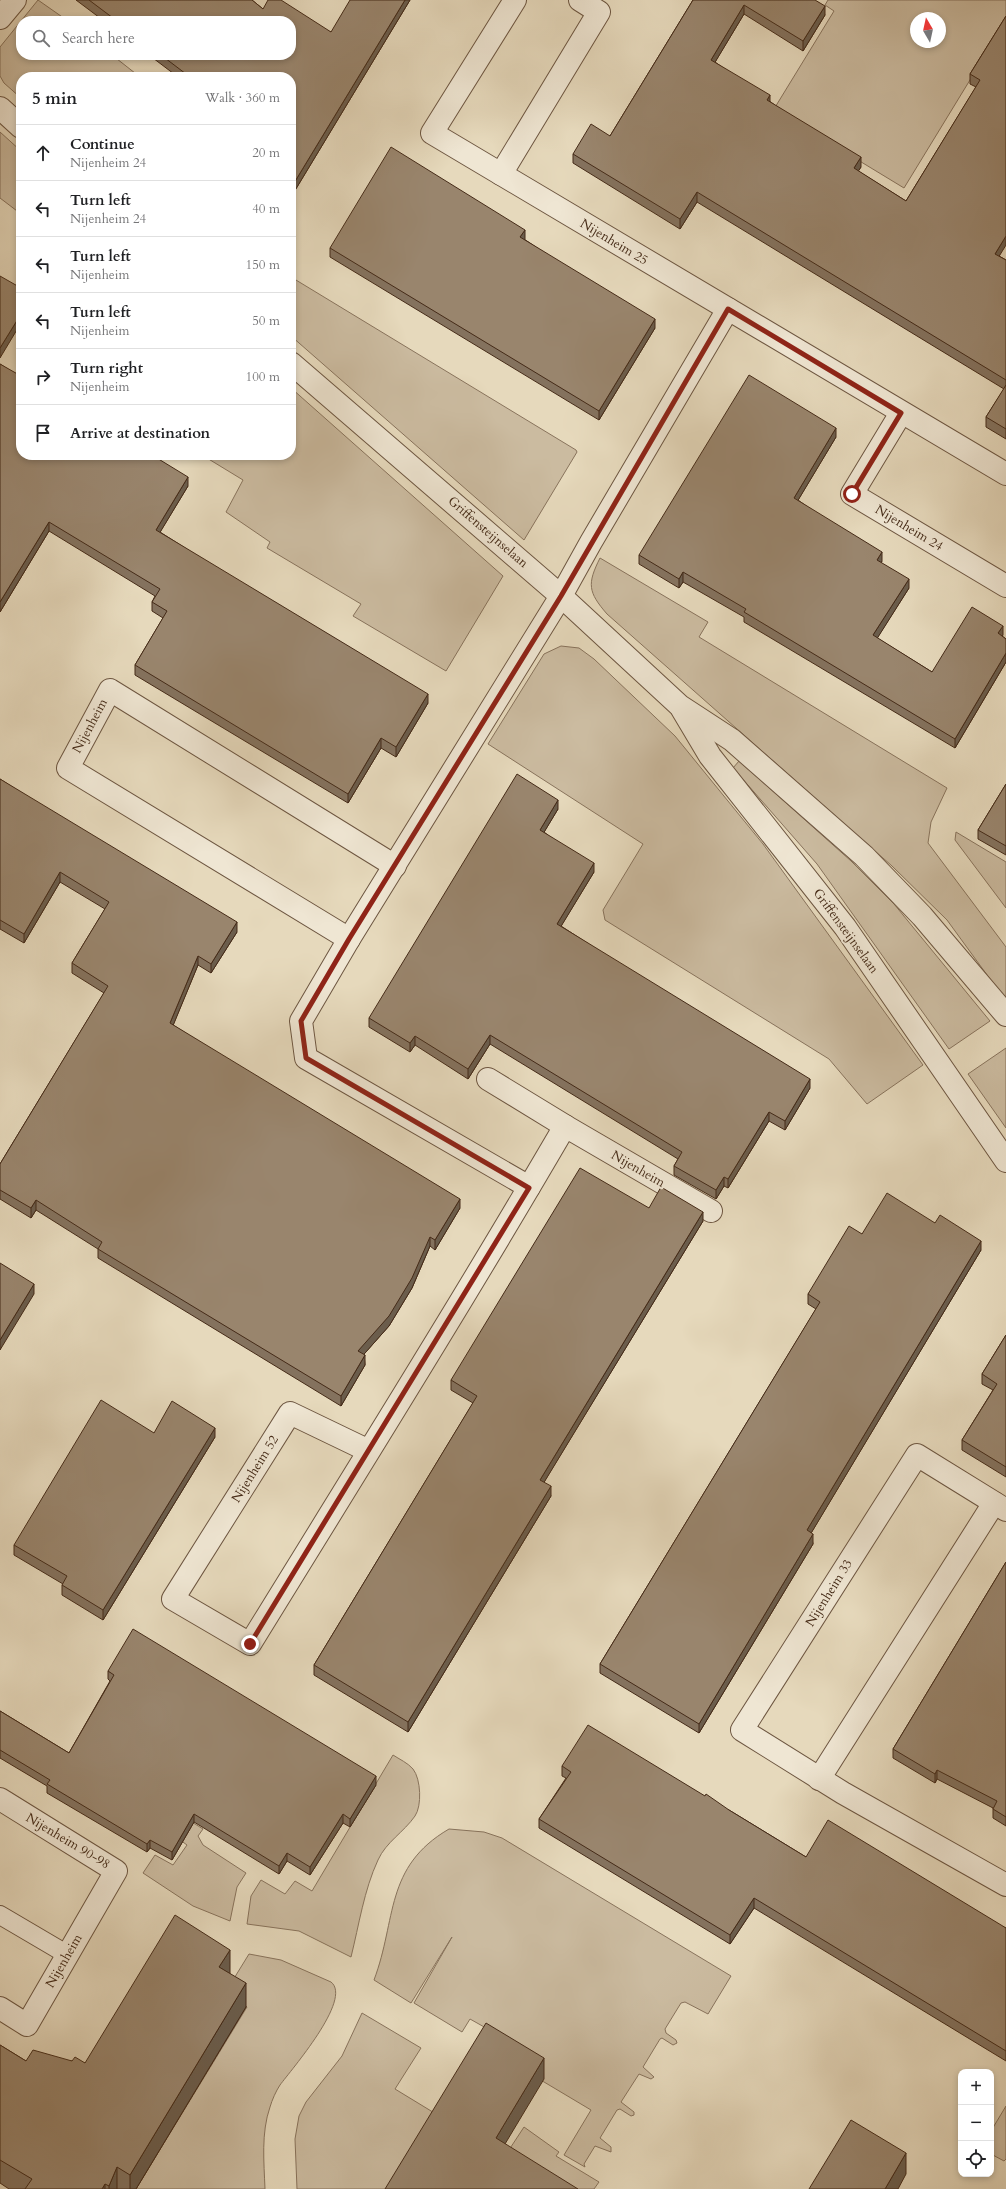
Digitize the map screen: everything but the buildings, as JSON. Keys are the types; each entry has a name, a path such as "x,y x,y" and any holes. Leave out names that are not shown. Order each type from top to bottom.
{"street":[{"path":"0,18 15,0"},
{"name":"Nijenheim 25","path":"515,0 432,133 728,309"},
{"path":"501,174 599,12 580,0"},
{"path":"0,108 16,122"},
{"path":"529,1188 306,1058 301,1021 349,939 561,596 594,535 728,309 1006,474"},
{"name":"Griffensteijnselaan","path":"296,367 561,596 680,706 732,740 864,856 922,916 1006,1015"},
{"name":"Nijenheim 24","path":"901,413 852,494 1006,586"},
{"name":"Nijenheim","path":"349,939 68,768 110,690 395,866"},
{"name":"Griffensteijnselaan","path":"680,706 710,756 845,927 1006,1161"},
{"name":"Nijenheim","path":"488,1079 565,1126 711,1211"},
{"path":"369,1451 565,1126"},
{"name":"Nijenheim 52","path":"290,1413 369,1451 250,1644 173,1599 290,1413"},
{"name":"Nijenheim 33","path":"819,1779 1000,1507 917,1455 742,1730 819,1779 1006,1885"},
{"name":"Nijenheim 90-98","path":"0,1799 116,1870"},
{"name":"Nijenheim","path":"0,2008 27,2025 116,1870"}],"lane":[{"path":"0,1915 68,1954"}],"shaded area":[{"path":"38,0 61,16 25,16"},
{"path":"828,0 1006,0 1006,21 904,188 774,109 834,11 825,5"},
{"path":"16,27 16,60 118,60 134,72 16,72 16,94 4,83 0,76 0,47"},
{"path":"0,132 16,146 16,210 0,198"},
{"path":"296,280 576,450 577,452 524,540 296,340"},
{"path":"296,392 503,576 446,671 353,616 361,604 267,548 270,542 226,512 243,480 210,460 296,460"},
{"path":"600,558 708,622 699,637 947,788 931,822 928,843 1006,947 1006,1001 947,920 892,866 607,614 596,600 591,581"},
{"path":"561,646 579,648 594,659 675,736 763,844 923,1065 867,1104 829,1059 605,920 603,910 643,844 488,744 544,654"},
{"path":"739,761 851,861 894,904 990,1021 949,1049 817,864 733,768"},
{"path":"956,832 1006,862 1006,908 955,840"},
{"path":"1006,1048 1006,1128 968,1074"},
{"path":"393,1755 409,1765 416,1773 420,1792 419,1806 411,1822 390,1842 381,1854 373,1871 365,1895 351,1957 299,1931 247,1924 251,1896 261,1880 285,1894 295,1881 312,1891"},
{"path":"179,1814 203,1829 198,1836 203,1845 246,1873 237,1887 230,1921 193,1906 143,1873 155,1855 173,1865 187,1845 169,1832"},
{"path":"449,1829 484,1832 502,1838 731,1976 708,2014 685,2002 681,2003 665,2029 666,2033 676,2040 677,2043 673,2045 662,2038 660,2039 643,2067 654,2077 651,2079 639,2074 621,2102 634,2112 634,2115 631,2116 620,2109 617,2110 600,2138 611,2147 611,2152 595,2146 584,2164 585,2167 564,2155 591,2110 477,2042 486,2028 470,2019 462,2032 414,2003 452,1937 411,2003 374,1980 396,1896 403,1877 413,1860 428,1844"},
{"path":"249,1954 281,1960 331,1982 336,1991 334,2003 318,2034 280,2085 272,2101 267,2117 264,2137 265,2189 136,2189 247,2007 225,1993"},
{"path":"362,2013 421,2048 395,2089 505,2156 524,2127 559,2152 556,2156 599,2182 594,2189 297,2189 295,2139 299,2116 306,2102 342,2056"},
{"path":"1006,2106 1006,2159 1004,2161 994,2156 994,2126"}],"route":[{"path":"250,1644 529,1188 306,1058 301,1021 349,939 561,596 591,542 728,309 901,413 852,494"}]}
